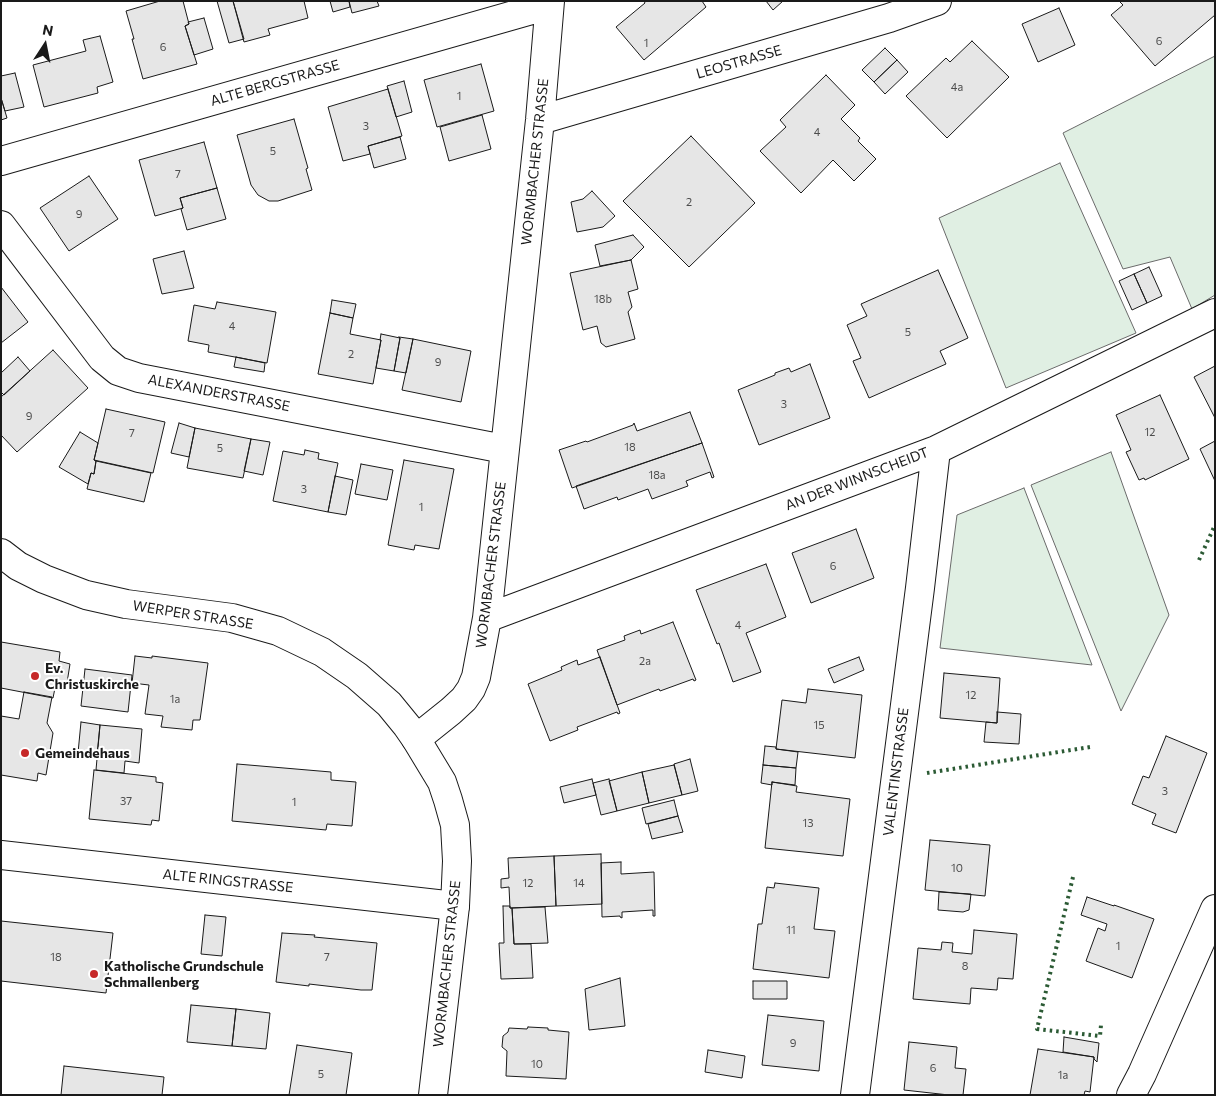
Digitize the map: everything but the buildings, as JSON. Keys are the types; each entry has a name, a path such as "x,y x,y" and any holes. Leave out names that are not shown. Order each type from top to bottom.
{"street":[{"name":"LEOSTRASSE","path":"540,120 889,18 937,1"},
{"name":"WORMBACHER STRASSE","path":"433,1095 455,906 457,861 455,825 442,782 416,739 451,711 464,699 471,689 476,677 487,618 540,120 549,3"},
{"name":"ALTE BERGSTRASSE","path":"1,161 549,3"},
{"name":"ALEXANDERSTRASSE","path":"1,225 102,358 118,371 139,378 504,449"},
{"name":"AN DER WINNSCHEIDT","path":"487,618 936,450 1215,313"},
{"name":"VALENTINSTRASSE","path":"855,1095 936,450"},
{"name":"WERPER STRASSE","path":"1,553 18,566 44,579 86,594 126,604 232,618 278,631 322,652 357,676 389,704 416,739"},
{"name":"ALTE RINGSTRASSE","path":"1,855 455,906"},
{"path":"1131,1095 1215,908"}],"green space":[{"path":"1215,56 1215,295 1192,309 1170,257 1123,269 1063,133"},
{"path":"1060,163 1136,333 1006,388 939,218"},
{"path":"1111,452 1169,615 1121,711 1031,485"},
{"path":"1024,488 1092,665 940,648 957,515"}],"hedge":[{"path":"1199,560 1215,525"},
{"path":"927,773 1090,747"},
{"path":"1073,877 1037,1029 1100,1036 1101,1025"}],"place":[{"name":"Ev. Christuskirche","path":"35,676"},
{"name":"Gemeindehaus","path":"25,753"},
{"name":"Katholische Grundschule Schmallenberg","path":"94,974"}]}
